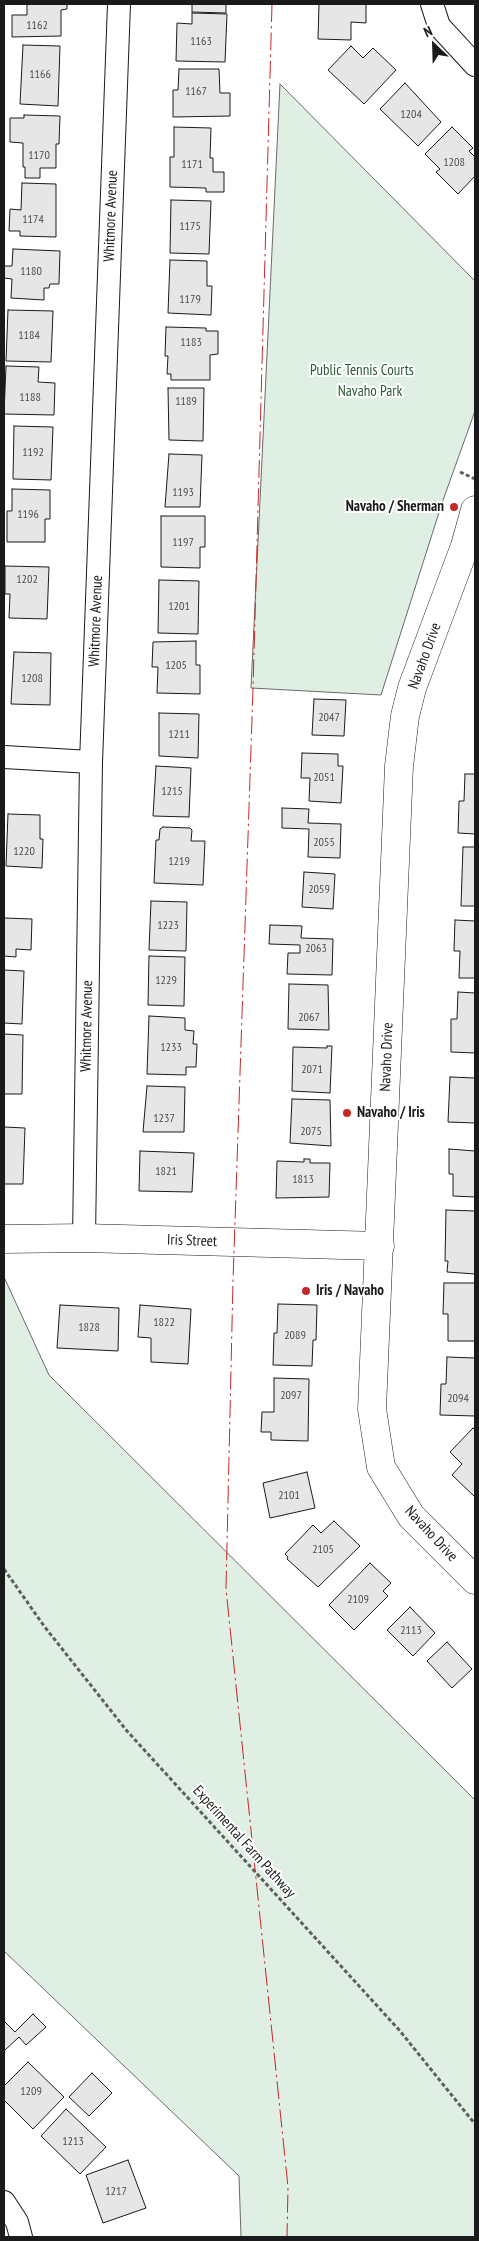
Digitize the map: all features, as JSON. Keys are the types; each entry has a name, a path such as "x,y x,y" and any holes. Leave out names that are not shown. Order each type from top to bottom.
{"street":[{"name":"Whitmore Avenue","path":"84,1238 91,762 119,4"},
{"path":"432,4 439,26 475,65"},
{"name":"Navaho Drive","path":"475,510 470,548 412,688 405,716 399,766 372,1409 381,1467 411,1516 475,1580"},
{"path":"4,757 91,762"},
{"name":"Iris Street","path":"4,1239 84,1238 380,1246"},
{"path":"4,2202 17,2222 21,2237"}],"path":[{"path":"460,472 475,479"},
{"name":"Experimental Farm Pathway","path":"4,1569 44,1626 127,1731 400,2031 475,2124"}],"green space":[{"name":"Navaho Park","path":"280,84 475,281 475,411 442,503 381,695 251,688"},
{"path":"4,1277 49,1375 475,1800 475,2237 241,2237 239,2176 4,1951"}],"building":[{"path":"27,4 67,4 67,9 61,10 61,36 12,37 12,15 27,15"},
{"path":"192,4 226,4 226,13 192,12"},
{"path":"319,4 366,4 366,23 351,22 351,40 318,39"},
{"path":"192,13 227,14 225,62 176,61 177,23 192,24"},
{"path":"23,45 60,46 58,106 20,104"},
{"path":"351,46 363,58 373,48 396,70 364,104 328,70"},
{"path":"179,69 219,69 220,93 230,93 230,116 173,117 173,90 178,90"},
{"path":"405,83 441,122 418,146 380,109"},
{"path":"24,115 60,116 59,144 56,144 56,168 40,168 40,178 25,178 23,143 10,142 10,118 24,118"},
{"path":"174,127 211,128 210,158 213,158 213,172 224,172 224,192 206,192 206,188 170,187 170,157 174,157"},
{"path":"452,127 473,148 469,151 475,157 475,176 458,194 436,172 440,169 425,154"},
{"path":"22,183 56,184 56,237 20,236 20,231 9,231 10,209 21,210"},
{"path":"171,200 211,201 209,254 170,253"},
{"path":"13,249 60,251 59,284 50,284 49,288 44,288 44,300 11,298 12,279 4,278 4,266 12,266"},
{"path":"170,260 207,261 207,286 212,286 211,315 168,313"},
{"path":"8,310 53,311 51,362 6,361"},
{"path":"166,327 206,328 206,331 218,331 218,354 210,355 210,380 171,380 171,374 167,374 168,356 165,356"},
{"path":"6,366 39,367 38,382 55,383 54,415 4,414"},
{"path":"168,388 204,388 203,441 169,440"},
{"path":"14,426 53,427 51,480 13,479"},
{"path":"169,454 202,455 200,507 165,507"},
{"path":"12,489 50,490 50,519 45,519 45,542 7,542 7,511 12,511"},
{"path":"161,516 205,516 205,547 200,547 200,568 161,567"},
{"path":"5,566 49,567 47,619 9,618 10,594 5,594"},
{"path":"159,580 199,581 198,634 158,633"},
{"path":"196,641 196,665 200,665 200,694 157,693 158,667 152,667 153,642"},
{"path":"14,652 51,653 50,705 11,704"},
{"path":"314,699 346,700 344,736 312,735"},
{"path":"159,713 199,714 198,758 159,756"},
{"path":"302,753 338,754 338,766 343,766 341,803 309,801 310,778 301,778"},
{"path":"156,766 191,768 189,817 153,816"},
{"path":"465,774 475,774 475,834 458,833 459,801 464,801"},
{"path":"282,808 309,809 308,823 341,824 340,858 308,857 309,829 282,828"},
{"path":"8,814 40,815 40,839 43,839 42,868 6,866"},
{"path":"163,827 190,828 192,830 191,841 205,841 203,885 154,883 156,840 159,840 160,829"},
{"path":"463,847 475,847 475,906 461,906"},
{"path":"304,872 335,874 333,909 302,907"},
{"path":"151,901 187,902 186,951 149,950"},
{"path":"4,918 32,919 31,950 16,949 16,957 4,956"},
{"path":"455,920 475,921 475,978 459,978 460,951 454,951"},
{"path":"270,925 302,926 301,938 333,939 332,975 287,974 288,953 300,953 300,945 269,944"},
{"path":"149,956 185,957 184,1006 148,1005"},
{"path":"4,970 24,971 22,1024 4,1023"},
{"path":"289,984 328,985 329,1030 288,1029"},
{"path":"458,992 475,993 475,1053 451,1052 451,1019 457,1019"},
{"path":"149,1016 185,1018 185,1030 194,1031 193,1044 197,1044 196,1067 186,1067 186,1075 147,1074"},
{"path":"4,1034 23,1035 22,1094 4,1094"},
{"path":"327,1046 332,1046 330,1093 292,1091 293,1047 327,1048"},
{"path":"450,1077 475,1078 475,1123 448,1122"},
{"path":"147,1086 185,1087 184,1132 143,1132"},
{"path":"292,1099 330,1100 331,1146 290,1143"},
{"path":"4,1127 25,1128 23,1184 4,1184"},
{"path":"449,1149 475,1151 475,1197 453,1196 453,1174 449,1174"},
{"path":"140,1151 194,1153 192,1192 139,1191"},
{"path":"304,1159 310,1159 310,1163 330,1163 329,1197 276,1198 277,1161 304,1162"},
{"path":"446,1210 475,1211 475,1274 447,1272 448,1261 445,1261"},
{"path":"444,1283 475,1283 475,1341 448,1341 448,1314 443,1314"},
{"path":"278,1304 317,1305 316,1340 313,1340 312,1366 273,1365 274,1333 277,1333"},
{"path":"60,1305 119,1308 118,1351 57,1348"},
{"path":"140,1305 191,1309 188,1364 151,1362 151,1338 138,1337"},
{"path":"447,1357 475,1358 475,1416 440,1415 441,1384 446,1384"},
{"path":"274,1378 309,1379 308,1441 271,1440 271,1432 261,1432 262,1412 274,1412"},
{"path":"473,1428 475,1430 475,1497 452,1475 462,1464 450,1452"},
{"path":"307,1472 315,1508 270,1518 263,1483"},
{"path":"334,1521 360,1546 318,1587 287,1559 288,1557 285,1554 313,1525 321,1533"},
{"path":"370,1563 391,1583 383,1591 388,1596 354,1630 329,1605"},
{"path":"410,1607 435,1633 413,1656 387,1630"},
{"path":"447,1642 472,1669 452,1688 427,1661"},
{"path":"33,2014 46,2027 26,2045 19,2037 4,2051 4,2021 15,2032"},
{"path":"28,2062 64,2097 33,2129 4,2100 4,2086"},
{"path":"92,2073 112,2093 89,2116 69,2097"},
{"path":"66,2109 106,2147 80,2174 41,2136"},
{"path":"128,2160 146,2208 103,2223 86,2175"}],"power":[{"path":"272,4 253,689 233,1281 226,1589 288,2187 287,2237"}],"place":[{"name":"Navaho / Sherman","path":"454,507"},
{"name":"Navaho / Iris","path":"347,1113"},
{"name":"Iris / Navaho","path":"306,1291"}],"park label":[{"name":"Public Tennis Courts","path":"362,371"}]}
